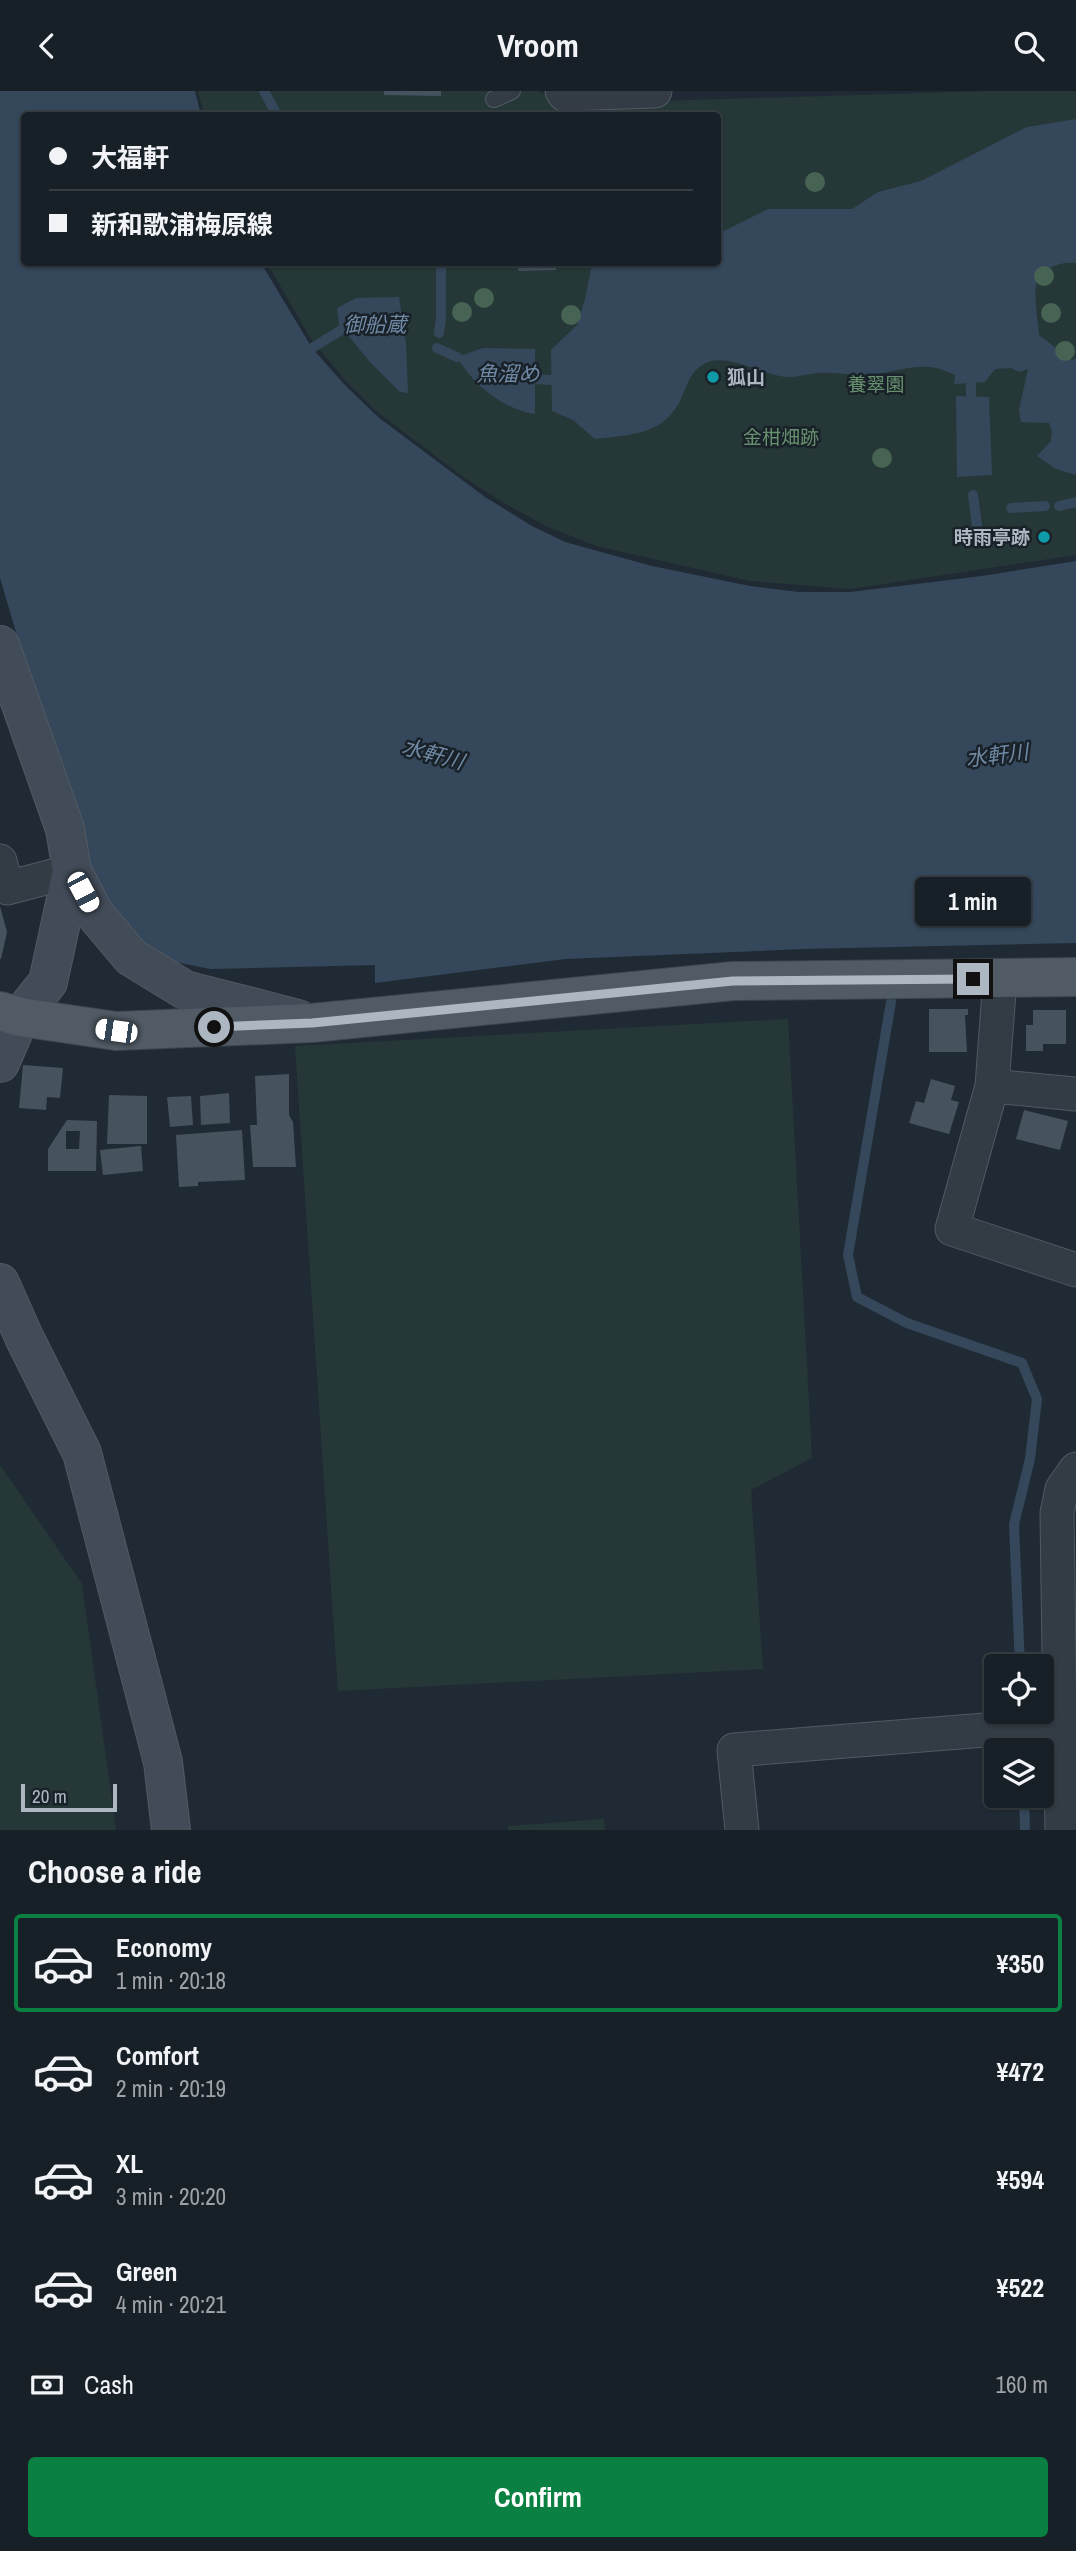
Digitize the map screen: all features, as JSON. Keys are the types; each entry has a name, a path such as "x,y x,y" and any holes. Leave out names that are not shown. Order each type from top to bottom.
{"main road":[{"path":"10,1014 116,1031 312,1023 733,981 1076,977"}],"street":[{"path":"562,91 565,94 656,91"},
{"path":"0,645 65,829 72,871 94,913 131,957 185,990 312,1023"},
{"path":"0,861 7,888 72,871"},
{"path":"0,1063 10,1014 48,982 72,871"},
{"path":"1000,978 992,1086 952,1229 1076,1270"},
{"path":"992,1086 1076,1094"},
{"path":"0,1283 82,1453 163,1762 171,1830"},
{"path":"1062,1830 1057,1513 1062,1489 1076,1469"},
{"path":"742,1830 734,1750 1060,1724"}],"lane":[{"path":"494,99 512,91"}],"green space":[{"name":"養翠園","path":"198,91 538,91 559,104 991,91 1076,91 1076,555 850,589 750,581 596,546 546,526 502,502 462,476 376,411 344,379 311,339 269,266 721,266 721,112 203,112"},
{"path":"788,1019 812,1458 751,1490 763,1669 338,1691 295,1046"},
{"path":"0,1465 82,1584 116,1830 0,1830"},
{"path":"604,1819 605,1830 508,1830 508,1826"}],"water":[{"name":"水軒川","path":"0,91 195,91 200,112 21,112 21,266 263,266 312,348 378,417 485,497 532,526 565,542 652,566 750,586 799,592 850,592 1076,561 1076,943 803,949 566,959 375,983 375,965 210,969 171,961 136,943 91,887 0,578"},
{"path":"1076,119 1076,263 1064,263 1046,270 1038,279 1035,297 1039,335 1072,360 1076,358 1076,475 1056,469 1037,456 1051,441 1049,423 1021,422 1019,410 1028,369 1019,372 1011,368 995,369 985,382 954,384 955,375 945,370 926,367 871,375 819,373 791,377 778,376 723,360 704,364 694,372 672,414 653,428 642,432 595,439 573,420 552,411 551,350 577,325 591,269 597,266 721,266 721,232 768,209 852,209 878,192 921,181 1027,127"},
{"name":"御船蔵","path":"399,297 406,343 408,393 400,392 369,361 339,324 337,308 356,298"},
{"name":"魚溜め","path":"483,348 535,349 535,414 512,407 490,394 471,377 457,357"},
{"path":"956,396 989,397 992,475 957,477"}],"building":[{"path":"384,91 441,91 441,96 384,95"},
{"path":"519,266 556,266 556,270 518,271"},
{"path":"0,906 7,932 1,959 0,959"},
{"path":"929,1009 968,1009 968,1015 965,1015 967,1052 929,1052"},
{"path":"1033,1010 1066,1010 1066,1044 1043,1044 1043,1051 1026,1051 1026,1025 1033,1025"},
{"path":"23,1065 63,1068 60,1098 47,1097 46,1110 19,1108"},
{"path":"289,1074 289,1115 293,1122 296,1167 253,1167 250,1125 257,1125 255,1076"},
{"path":"931,1079 955,1086 951,1100 959,1102 949,1134 909,1123 916,1101 924,1103"},
{"path":"229,1093 230,1123 201,1125 200,1096"},
{"path":"109,1095 147,1096 147,1144 107,1144"},
{"path":"191,1096 193,1125 170,1127 167,1097"},
{"path":"1024,1110 1068,1121 1060,1150 1016,1139"},
{"path":"67,1120 97,1121 96,1171 48,1171 48,1149","holes":["66,1131 80,1131 79,1149 66,1149"]},
{"path":"242,1130 245,1180 198,1182 198,1186 179,1187 176,1135"},
{"path":"141,1146 143,1171 103,1175 100,1150"}],"waterway":[{"path":"264,91 275,112"},
{"path":"439,333 441,266"},
{"path":"312,348 343,329"},
{"path":"437,348 457,357"},
{"path":"535,379 551,380"},
{"path":"971,384 971,396"},
{"path":"973,495 978,533"},
{"path":"1059,506 1076,502"},
{"path":"1011,508 1045,506"},
{"path":"891,1002 848,1255 857,1297 907,1323 1022,1363 1037,1399 1030,1459 1014,1524 1019,1654"},
{"path":"1024,1808 1025,1830"}],"place":[{"name":"狐山","path":"713,377"},
{"name":"時雨亭跡","path":"1044,537"}],"route":[{"path":"214,1027 312,1023 733,981 973,979"}],"park label":[{"name":"金柑畑跡","path":"781,437"}]}
